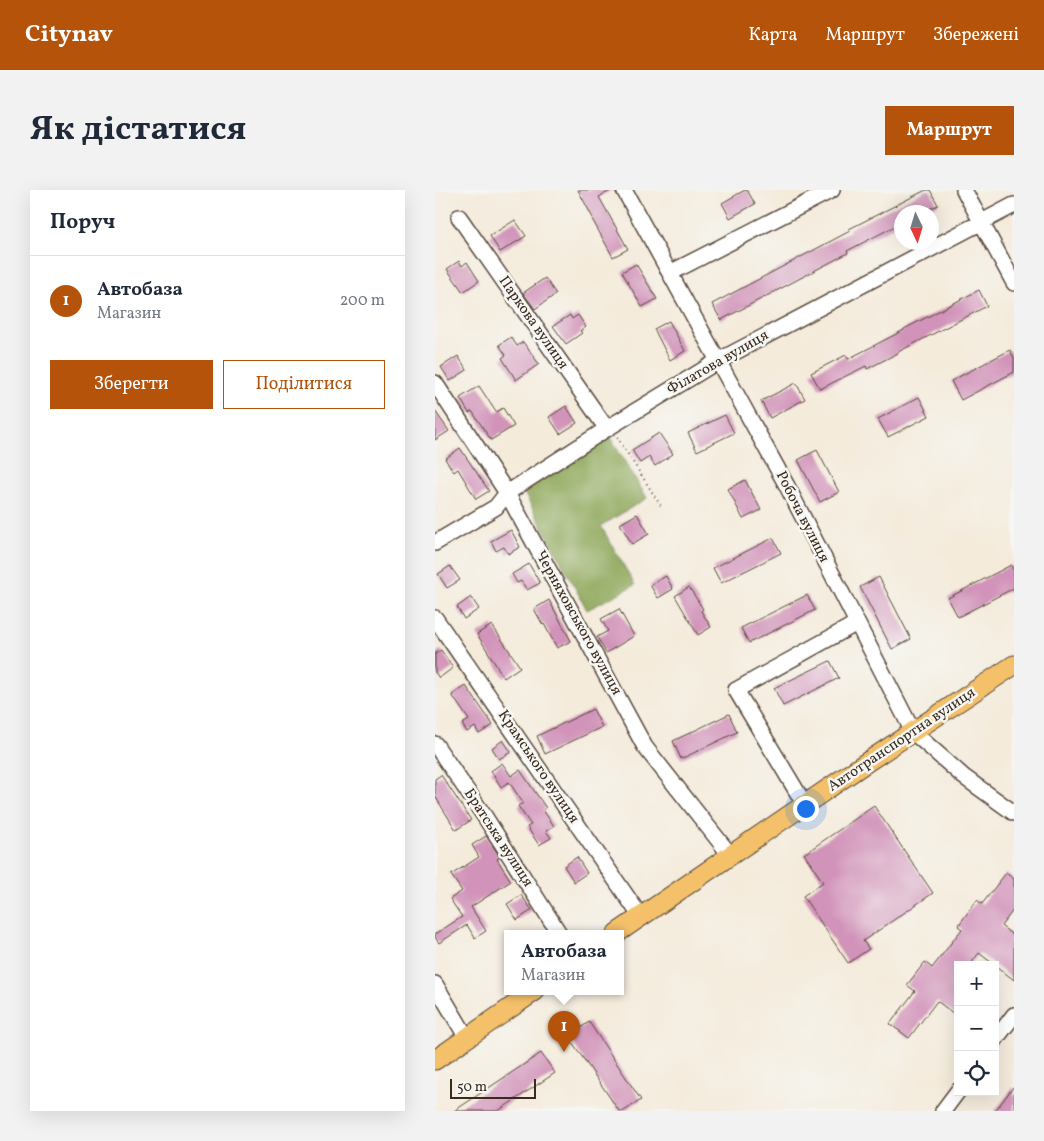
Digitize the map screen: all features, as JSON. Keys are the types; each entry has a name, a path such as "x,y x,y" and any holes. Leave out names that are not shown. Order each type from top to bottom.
{"main road":[{"name":"Автотранспортна вулиця","path":"622,930 1014,665"},
{"path":"435,1060 529,995"}],"street":[{"name":"Робоча вулиця","path":"624,190 787,486 913,732 964,777 1014,813"},
{"path":"670,274 832,190"},
{"path":"964,190 1014,283"},
{"name":"Філатова вулиця","path":"435,543 496,507 507,493 718,361 1014,205"},
{"name":"Паркова вулиця","path":"459,217 609,428"},
{"name":"Черняховського вулиця","path":"435,383 507,493 645,747 731,856"},
{"name":"Крамського вулиця","path":"435,618 641,917"},
{"path":"805,805 736,690 857,624"},
{"name":"Братська вулиця","path":"435,744 485,817 557,930"},
{"path":"435,984 467,1038"},
{"path":"999,1035 1014,1014"},
{"path":"943,1111 954,1096"}],"path":[{"path":"609,428 661,506"}],"green space":[{"path":"610,437 647,498 601,526 635,585 587,610 523,491"}],"building":[{"path":"578,190 612,190 599,197 628,249 613,257"},
{"path":"747,190 755,204 730,218 722,203"},
{"path":"926,190 930,190 938,205 896,205"},
{"path":"894,206 894,227 721,320 712,304 850,231 849,229"},
{"path":"515,220 526,236 500,252 490,236"},
{"path":"459,261 462,266 467,262 479,281 463,292 447,269"},
{"path":"636,264 657,299 642,307 622,272"},
{"path":"545,278 556,294 535,309 523,293"},
{"path":"979,290 987,306 867,369 866,366 820,389 811,373 846,355 848,359"},
{"path":"570,315 572,319 578,315 586,327 580,331 582,333 566,344 553,326"},
{"path":"669,321 685,351 670,360 654,329"},
{"path":"511,337 517,346 523,342 539,364 516,380 502,358 506,355 499,345"},
{"path":"1010,350 1014,358 1014,372 961,400 951,381"},
{"path":"458,356 467,370 450,381 441,367"},
{"path":"796,383 805,399 770,418 761,401"},
{"path":"479,386 496,412 503,408 514,426 491,440 472,411 469,413 460,398"},
{"path":"919,397 929,416 888,437 878,419"},
{"path":"566,406 577,423 560,434 549,417"},
{"path":"435,411 449,431 435,440"},
{"path":"725,415 734,433 697,451 688,433"},
{"path":"659,433 673,454 655,466 649,457 640,463 632,450"},
{"path":"460,448 489,491 476,499 458,469 454,472 445,459"},
{"path":"817,450 839,492 820,502 798,460"},
{"path":"745,480 761,510 743,519 728,489"},
{"path":"637,514 649,534 632,544 620,524"},
{"path":"511,530 520,547 508,554 504,547 496,551 491,541"},
{"path":"773,538 781,553 721,583 713,568"},
{"path":"529,564 540,583 527,590 521,581 517,583 512,574"},
{"path":"1011,565 1014,571 1014,588 958,617 948,598"},
{"path":"450,566 460,580 447,588 438,574"},
{"path":"666,576 673,589 658,598 650,585"},
{"path":"879,577 911,639 892,649 860,587"},
{"path":"689,587 703,609 701,611 711,627 698,635 675,596"},
{"path":"807,595 815,610 749,643 741,628"},
{"path":"471,597 479,609 464,619 457,607"},
{"path":"549,600 571,641 557,648 534,609"},
{"path":"619,609 634,636 606,653 597,637 608,631 601,619"},
{"path":"492,625 520,667 504,678 477,634"},
{"path":"441,650 453,668 439,678 435,672 435,654"},
{"path":"830,661 839,678 783,706 774,688"},
{"path":"466,686 493,725 479,734 475,727 467,732 462,724 469,720 452,695"},
{"path":"593,709 602,727 545,754 537,736"},
{"path":"729,714 737,732 681,759 673,741"},
{"path":"503,740 511,752 499,759 492,748"},
{"path":"502,763 511,776 520,770 546,808 543,810 554,826 546,831 551,838 539,845 527,827 531,825 518,806 523,803 509,782 501,787 491,771"},
{"path":"441,775 471,820 456,830 435,796 435,779"},
{"path":"874,806 933,893 863,941 869,949 848,963 803,896 823,882 804,854"},
{"path":"486,836 500,857 497,859 511,881 471,907 486,931 475,938 467,925 439,943 435,934 462,917 450,899 462,891 451,875 479,857 472,845"},
{"path":"577,857 587,873 574,882 564,866"},
{"path":"1006,873 1014,879 1014,909 1001,926 1014,936 1014,980 999,968 999,961 989,961 979,953 973,961 954,961 954,1014 937,1001 909,1038 890,1024 915,991 907,985 925,962 932,968 962,929 958,926 977,900 982,904"},
{"path":"521,895 532,910 517,920 507,904"},
{"path":"589,1022 641,1100 624,1111 619,1111 568,1036"},
{"path":"541,1053 555,1073 498,1111 454,1111"},
{"path":"1014,1086 1014,1111 995,1111"}],"place":[{"name":"Автобаза","path":"564,1052"}]}
